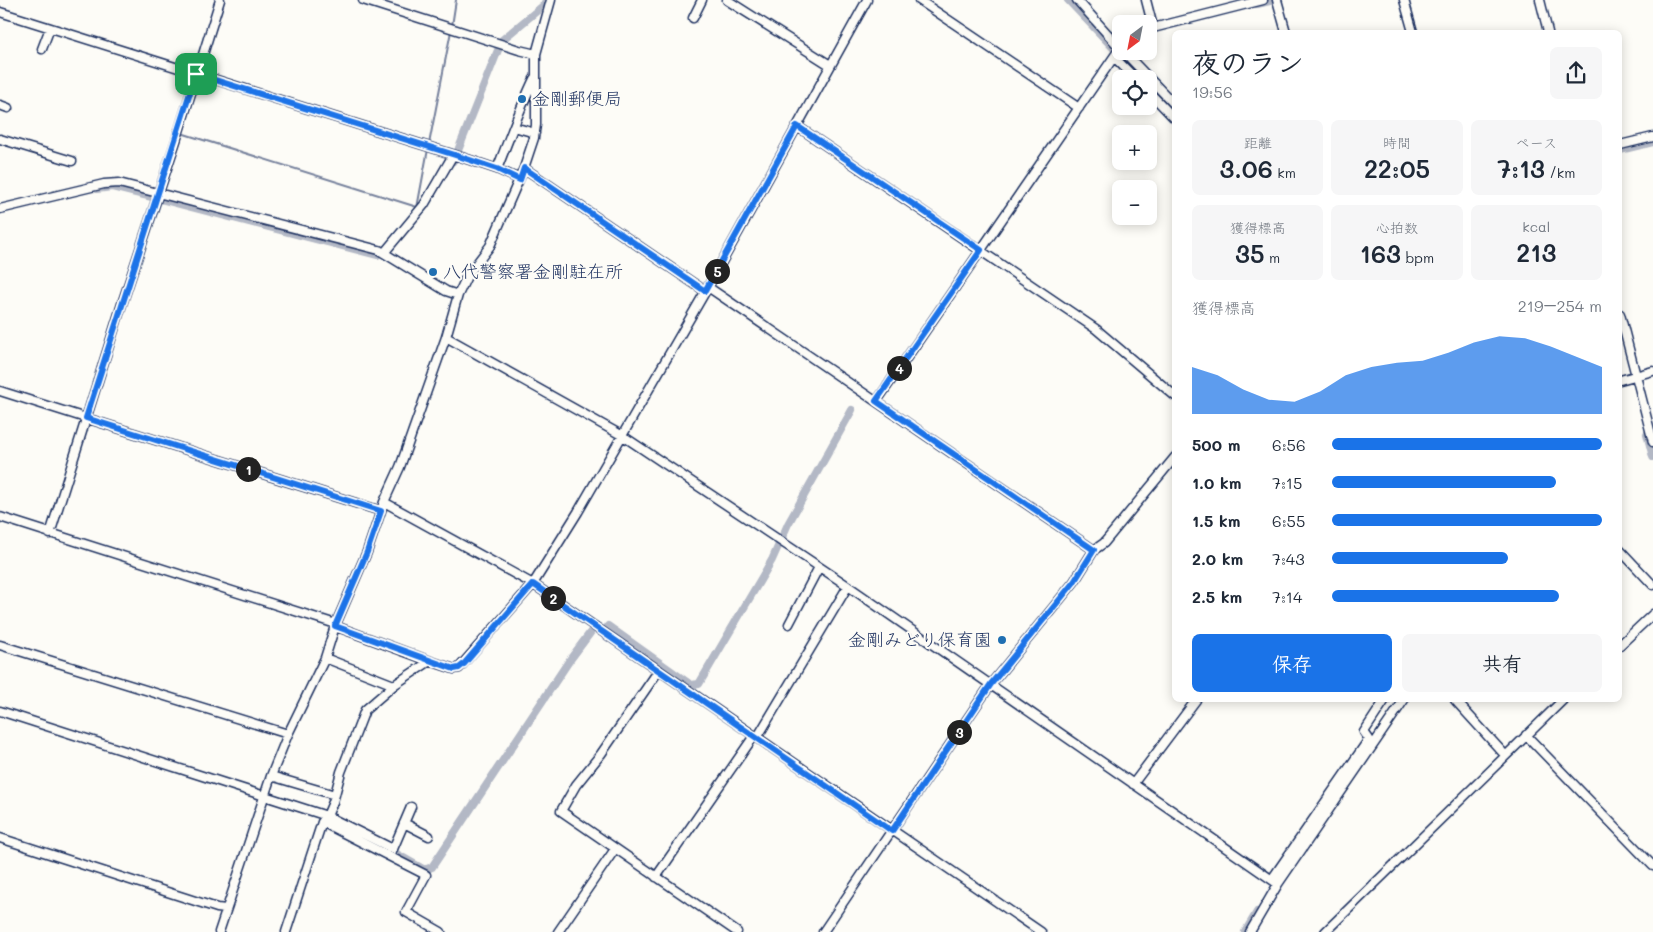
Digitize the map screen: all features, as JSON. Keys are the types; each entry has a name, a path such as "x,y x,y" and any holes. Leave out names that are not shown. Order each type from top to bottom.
{"street":[{"path":"50,534 122,302 220,0"},
{"path":"363,0 536,54"},
{"path":"219,932 264,794 288,734 325,658 336,625 367,552 384,502 400,467 446,337 458,295 467,276 490,246 520,180 535,133 536,54 551,0"},
{"path":"693,18 702,0"},
{"path":"727,0 830,65"},
{"path":"0,517 336,625 454,669 459,668 533,584 578,512 706,289 867,0"},
{"path":"919,0 1079,108"},
{"path":"1077,0 1112,37"},
{"path":"1146,0 1149,15"},
{"path":"1158,26 1263,0"},
{"path":"1277,0 1285,30"},
{"path":"1404,0 1412,30"},
{"path":"1540,0 1548,30"},
{"path":"0,12 497,169 520,180"},
{"path":"42,49 50,28"},
{"path":"876,401 983,252 1112,59"},
{"path":"1118,60 1127,70"},
{"path":"1133,60 1172,102"},
{"path":"497,169 519,111 535,77"},
{"path":"1157,100 1172,116"},
{"path":"797,126 1096,329 1172,393"},
{"path":"514,127 535,133"},
{"path":"1622,145 1653,137"},
{"path":"0,139 72,161"},
{"path":"384,252 424,206 455,156"},
{"path":"524,168 876,401 1094,550"},
{"path":"0,209 104,184 119,183 384,252 446,291 458,295"},
{"path":"1622,322 1653,442"},
{"path":"446,337 623,436 848,586 1275,882"},
{"path":"1622,380 1653,371"},
{"path":"0,391 381,511"},
{"path":"823,932 991,684 1074,582 1094,550 1104,543 1172,460"},
{"path":"384,502 533,584 1041,932"},
{"path":"1622,552 1653,585"},
{"path":"789,624 819,567"},
{"path":"656,877 756,737 848,586"},
{"path":"1622,643 1653,614"},
{"path":"0,645 288,734"},
{"path":"325,658 394,685"},
{"path":"286,932 335,795 341,772 365,710 394,685 430,661"},
{"path":"659,670 576,785 561,811 737,932"},
{"path":"1134,784 1195,702"},
{"path":"1250,932 1275,882 1369,739 1364,732 1384,702"},
{"path":"1275,882 1403,702"},
{"path":"1457,702 1505,755"},
{"path":"1325,932 1561,702"},
{"path":"0,711 264,794 393,848 411,807"},
{"path":"1526,735 1653,866"},
{"path":"271,776 335,795"},
{"path":"325,819 426,875 406,912 441,932"},
{"path":"404,823 429,836"},
{"path":"0,838 217,908 226,909"},
{"path":"558,932 614,849"}],"waterway":[{"path":"452,26 456,0"},
{"path":"453,161 502,40 544,5 546,0"},
{"path":"1068,0 1134,70"},
{"path":"1257,4 1274,0"},
{"path":"429,144 451,31"},
{"path":"1157,93 1172,109"},
{"path":"181,133 417,207"},
{"path":"1622,150 1653,142"},
{"path":"417,208 428,149"},
{"path":"97,189 112,187 152,197"},
{"path":"160,199 377,255"},
{"path":"608,626 691,685 699,684 772,560 788,524 852,410"},
{"path":"1647,434 1653,457"},
{"path":"386,848 423,869 432,867 569,661 593,629"},
{"path":"1245,932 1257,912"}],"place":[{"name":"金剛郵便局","path":"522,99"},
{"name":"八代警察署金剛駐在所","path":"433,272"},
{"name":"金剛みどり保育園","path":"1002,640"}],"route":[{"path":"196,74 455,155 497,169 520,180 524,168 705,291 797,126 981,250 876,401 1094,550 1074,582 991,684 892,831 533,584 459,668 454,669 335,626 367,552 381,511 86,418 196,74"}]}
